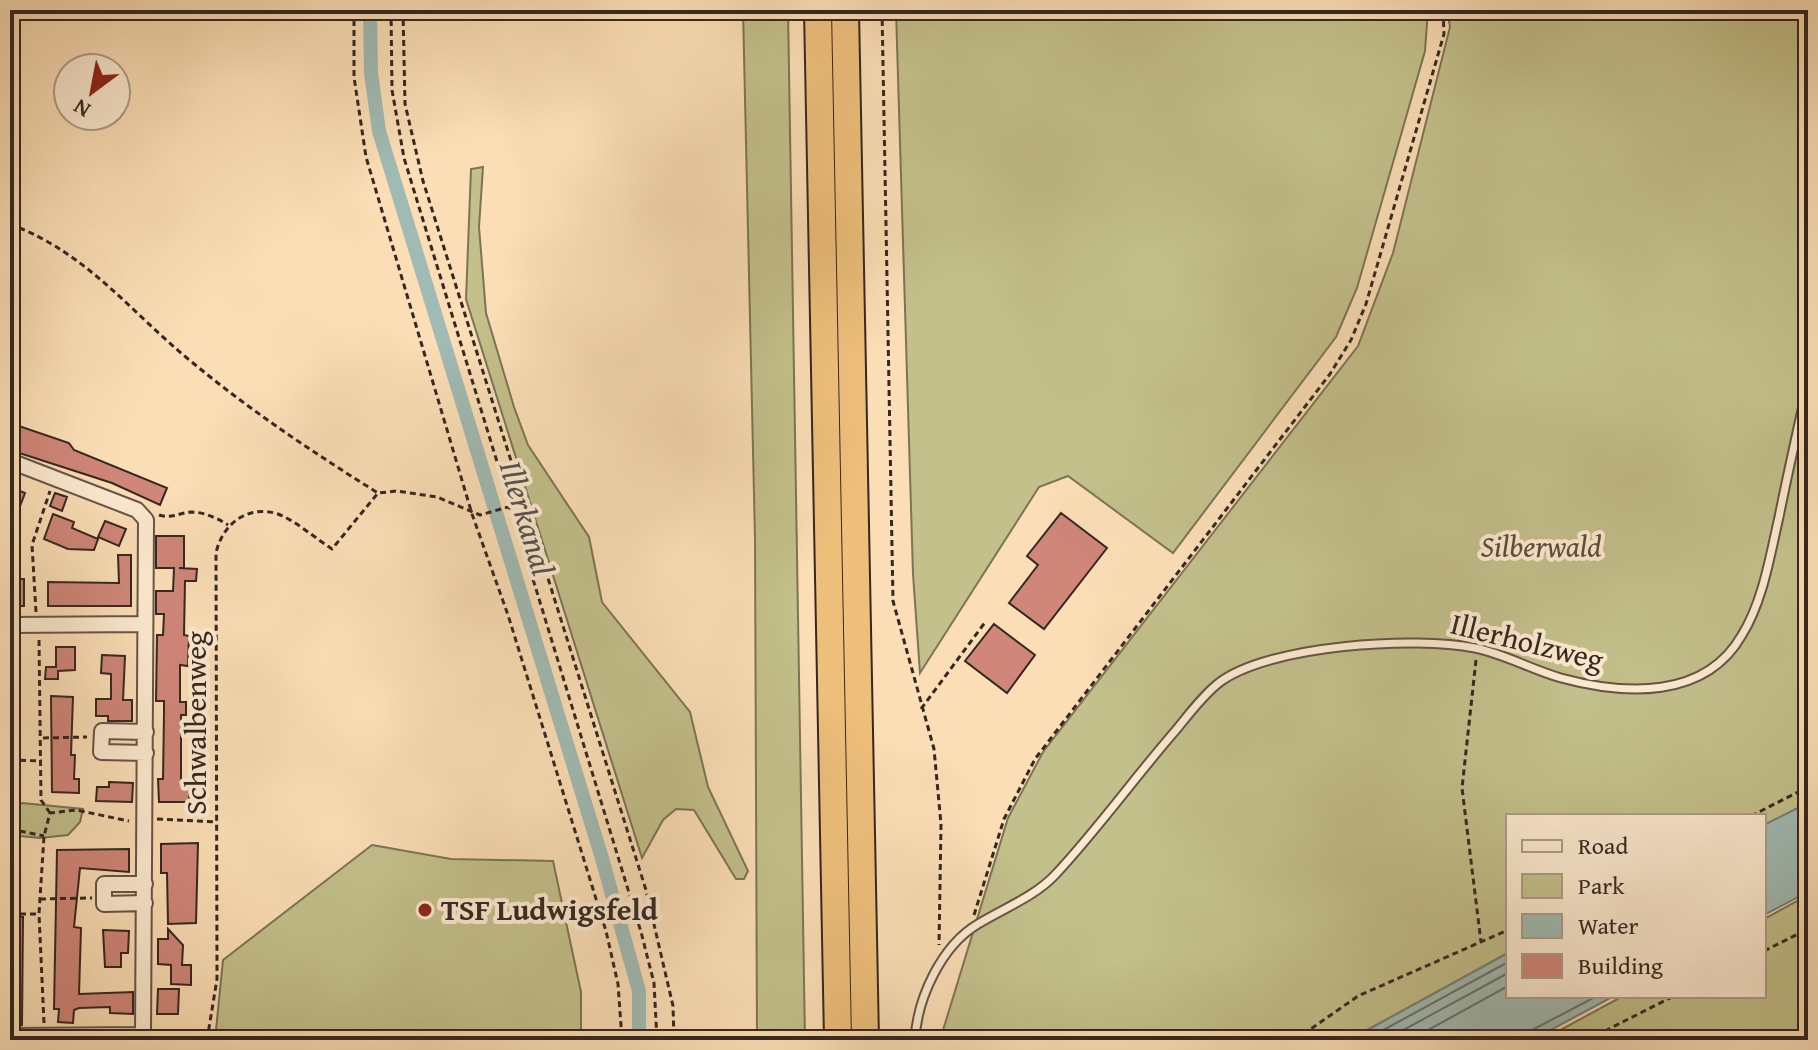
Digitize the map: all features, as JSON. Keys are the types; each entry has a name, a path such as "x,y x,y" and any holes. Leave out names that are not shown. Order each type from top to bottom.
{"highway":[{"path":"818,10 838,1040"},
{"path":"845,10 865,1040"}],"street":[{"path":"10,461 143,515 146,732 143,1035 10,1036"},
{"path":"10,625 144,624"},
{"path":"146,732 102,731 101,752 146,753"},
{"path":"145,884 104,884 104,904 145,903"}],"lane":[{"name":"Illerholzweg","path":"915,1040 917,1015 941,964 969,930 1054,876 1121,793 1221,681 1272,661 1349,646 1441,642 1477,649 1558,677 1600,686 1645,690 1670,687 1714,668 1732,651 1744,632 1761,588 1808,383"}],"path":[{"path":"354,10 354,77 366,157 472,514 508,615 606,931 618,984 622,1040"},
{"path":"391,10 392,90 404,158 641,932 654,983 657,1040"},
{"path":"403,10 405,104 423,181 646,890 673,1006 674,1040"},
{"path":"882,10 891,564 898,625 934,749 941,824 937,921 941,964"},
{"path":"969,930 1004,819 1035,759 1330,374 1351,340 1366,304 1425,104 1444,34 1443,10"},
{"path":"10,224 46,238 96,272 193,363 318,455 378,493 397,491 437,497 480,515 508,507 532,525"},
{"path":"45,1037 39,914 44,836 50,813 41,800 43,738 32,545 54,478"},
{"path":"143,515 151,512 168,518 191,512 228,525 253,513 278,515 332,549 378,493"},
{"name":"Schwalbenweg","path":"207,1040 217,979 216,553 228,525"},
{"path":"921,709 986,621"},
{"path":"1477,649 1462,788 1481,942"},
{"path":"43,738 102,737"},
{"path":"10,760 42,761"},
{"path":"1755,814 1808,787"},
{"path":"50,813 76,810 114,819 217,822"},
{"path":"10,829 44,836"},
{"path":"40,899 104,897"},
{"path":"10,914 39,914"},
{"path":"1766,950 1808,929"},
{"path":"1295,1040 1358,996 1506,931"},
{"path":"1587,1040 1670,998"},
{"path":"143,1035 207,1040"}],"green space":[{"path":"743,10 788,10 805,1040 757,1040 755,539"},
{"path":"896,10 1428,10 1425,51 1357,288 1336,337 1173,553 1068,476 1039,487 920,673 913,574"},
{"name":"Silberwald","path":"1447,10 1808,10 1808,803 1766,824 1766,814 1506,814 1506,954 1349,1040 940,1040 1008,818 1043,752 1358,346 1393,253 1450,27"},
{"path":"483,167 479,227 486,313 514,407 528,445 589,537 602,602 690,712 708,787 748,871 744,879 736,879 694,810 676,809 663,820 642,858 466,299 471,169"},
{"path":"22,803 83,809 80,822 68,835 40,838 10,835 10,811"},
{"name":"TSF Ludwigsfeld","path":"372,845 451,859 553,861 581,992 581,1040 215,1040 223,960"},
{"path":"1808,895 1808,1040 1542,1040 1619,998 1766,998 1766,918"}],"water":[{"path":"1808,803 1808,892 1766,914 1766,824"},
{"path":"1506,954 1506,998 1610,998 1532,1040 1349,1040"}],"building":[{"path":"10,423 69,443 74,450 167,488 160,505 112,483 10,450"},
{"path":"10,487 25,493 11,530 10,530"},
{"path":"55,493 67,497 62,511 50,506"},
{"path":"1061,513 1107,548 1044,629 1009,603 1038,565 1027,556"},
{"path":"53,514 74,522 72,528 98,539 94,550 68,549 44,539"},
{"path":"105,521 126,529 119,546 98,537"},
{"path":"156,536 184,536 184,568 179,568 197,569 196,581 185,581 184,635 189,636 188,666 180,665 180,702 186,702 186,715 181,715 181,779 189,779 189,802 159,802 158,779 163,779 164,701 156,701 157,635 163,635 164,614 156,614 156,591 173,591 174,568 156,568"},
{"path":"118,555 131,555 131,606 48,606 48,582 119,583"},
{"path":"10,579 24,579 24,606 10,606"},
{"path":"994,624 1035,655 1007,693 965,661"},
{"path":"56,647 75,647 75,670 58,671 58,679 45,679 46,667 56,667"},
{"path":"102,655 125,656 123,700 132,700 132,721 108,721 108,716 96,716 96,699 111,699 111,674 101,673"},
{"path":"51,696 73,697 71,755 75,755 74,779 79,779 79,793 52,792"},
{"path":"109,782 133,783 132,802 96,801 97,787 109,787"},
{"path":"198,843 196,923 168,924 167,873 161,873 161,844"},
{"path":"129,849 129,872 80,868 74,927 81,928 79,994 133,992 133,1014 110,1013 110,1007 79,1008 74,1010 73,1023 58,1022 59,1009 54,1009 57,850"},
{"path":"10,917 23,917 22,1025 10,1025"},
{"path":"168,929 183,945 182,965 191,965 191,985 171,984 171,965 158,964 158,939 168,939"},
{"path":"103,930 129,931 128,953 121,953 121,967 105,967"},
{"path":"158,989 179,989 178,1014 157,1014"}],"waterway":[{"name":"Illerkanal","path":"370,10 371,73 379,131 601,855 639,991 639,1040"}],"place":[{"name":"TSF Ludwigsfeld","path":"425,910"}]}
